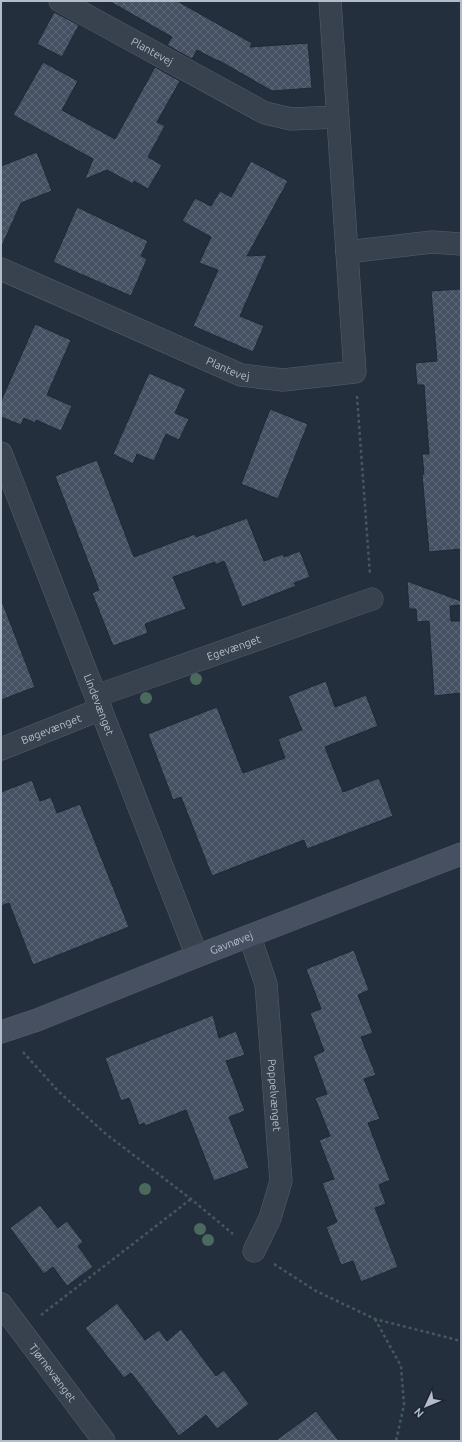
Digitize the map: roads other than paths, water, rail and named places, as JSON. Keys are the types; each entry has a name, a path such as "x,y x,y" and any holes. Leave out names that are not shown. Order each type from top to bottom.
{"street":[{"name":"Plantevej","path":"60,1 265,114 291,119 337,117"},
{"path":"330,1 347,252 432,242 461,244"},
{"name":"Plantevej","path":"1,269 241,375 283,380 355,372 347,252"},
{"name":"Lindevænget","path":"1,453 197,956"},
{"name":"Egevænget","path":"98,702 372,599"},
{"name":"Bøgevænget","path":"1,749 98,702"},
{"name":"Gavnøvej","path":"3,1032 461,854"},
{"name":"Poppelvænget","path":"250,937 266,984 281,1181 270,1218 254,1251"},
{"name":"Tjørnevænget","path":"1,1304 104,1441"}]}
